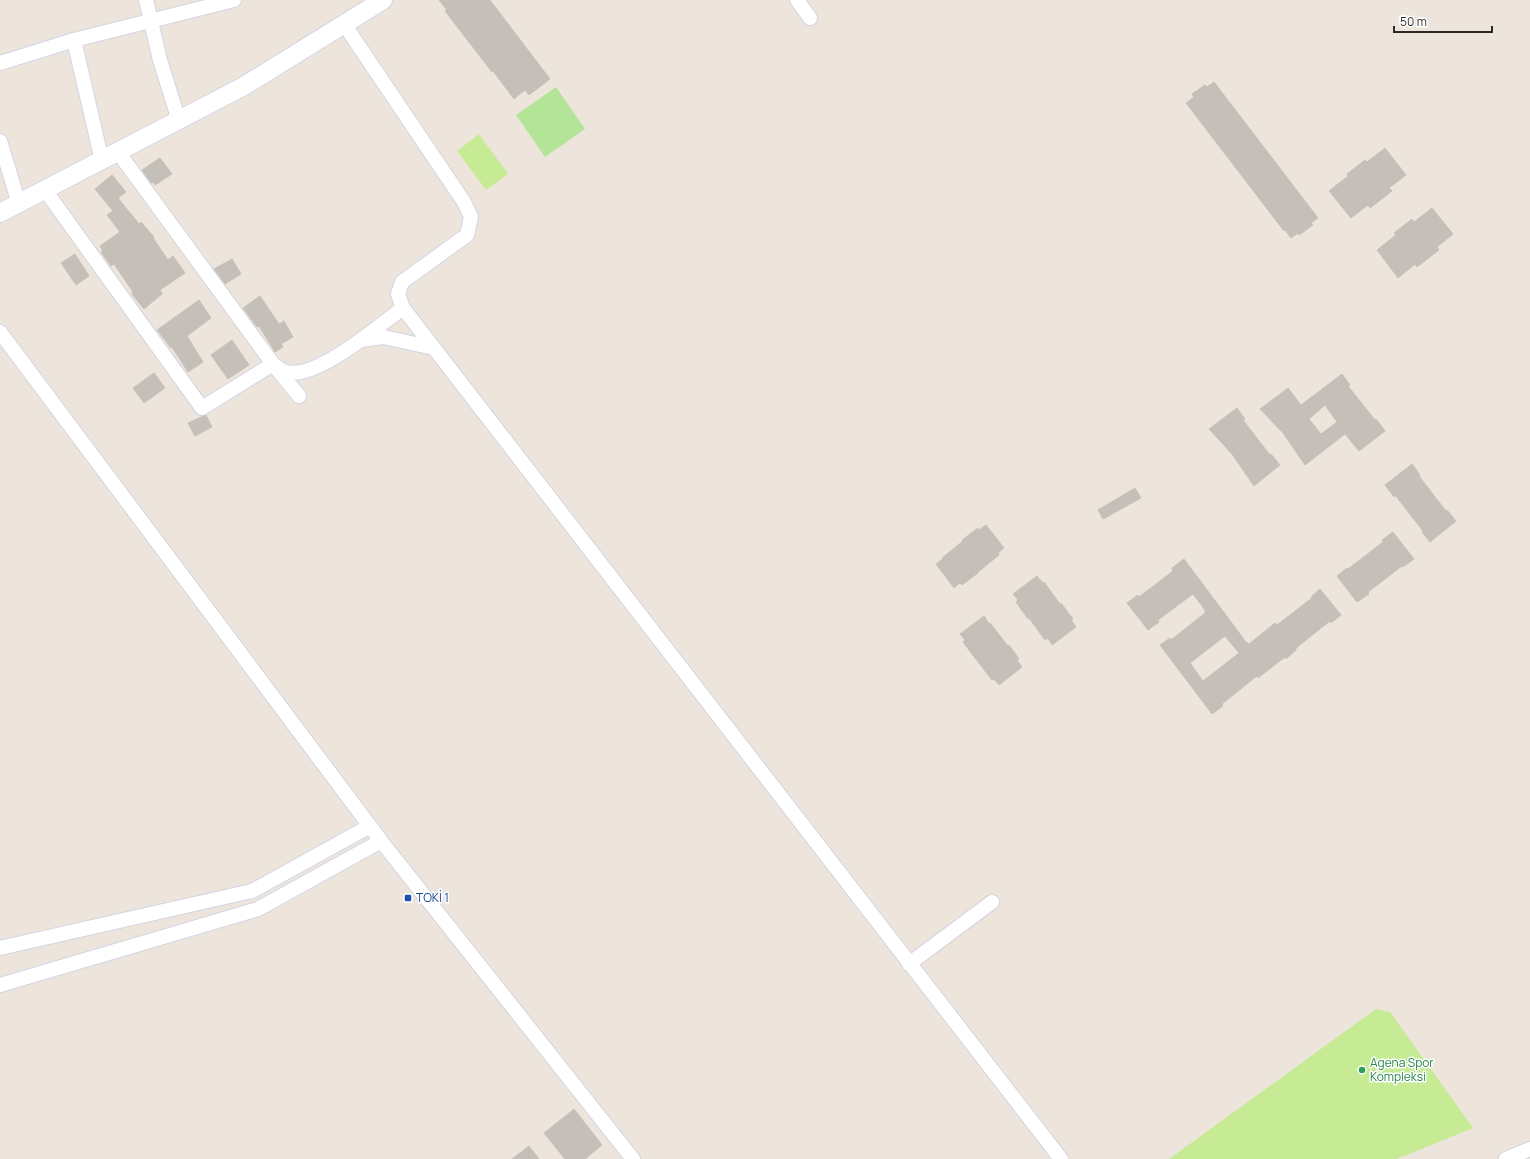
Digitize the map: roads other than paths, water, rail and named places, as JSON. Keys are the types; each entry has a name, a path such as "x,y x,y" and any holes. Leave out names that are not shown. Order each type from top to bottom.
{"street":[{"path":"146,0 160,60 179,121"},
{"path":"0,63 74,40 234,0"},
{"path":"0,213 244,86 344,24 366,5 383,0"},
{"path":"797,0 810,18"},
{"path":"344,24 464,202 471,218 467,235 402,282 398,294 403,308 1060,1159"},
{"path":"74,40 102,161"},
{"path":"0,141 19,204"},
{"path":"118,152 273,364 299,396"},
{"path":"45,190 202,408 273,364"},
{"path":"273,364 285,372 296,373 312,369 361,340 403,308"},
{"path":"0,332 370,826 633,1159"},
{"path":"361,340 383,337 434,348"},
{"path":"0,948 252,891 370,826"},
{"path":"0,986 258,909 381,840"},
{"path":"909,964 992,902"},
{"path":"1506,1159 1530,1149"}],"place":[{"name":"TOKİ 1","path":"408,898"},
{"name":"Agena Spor Kompleksi","path":"1362,1070"}]}
